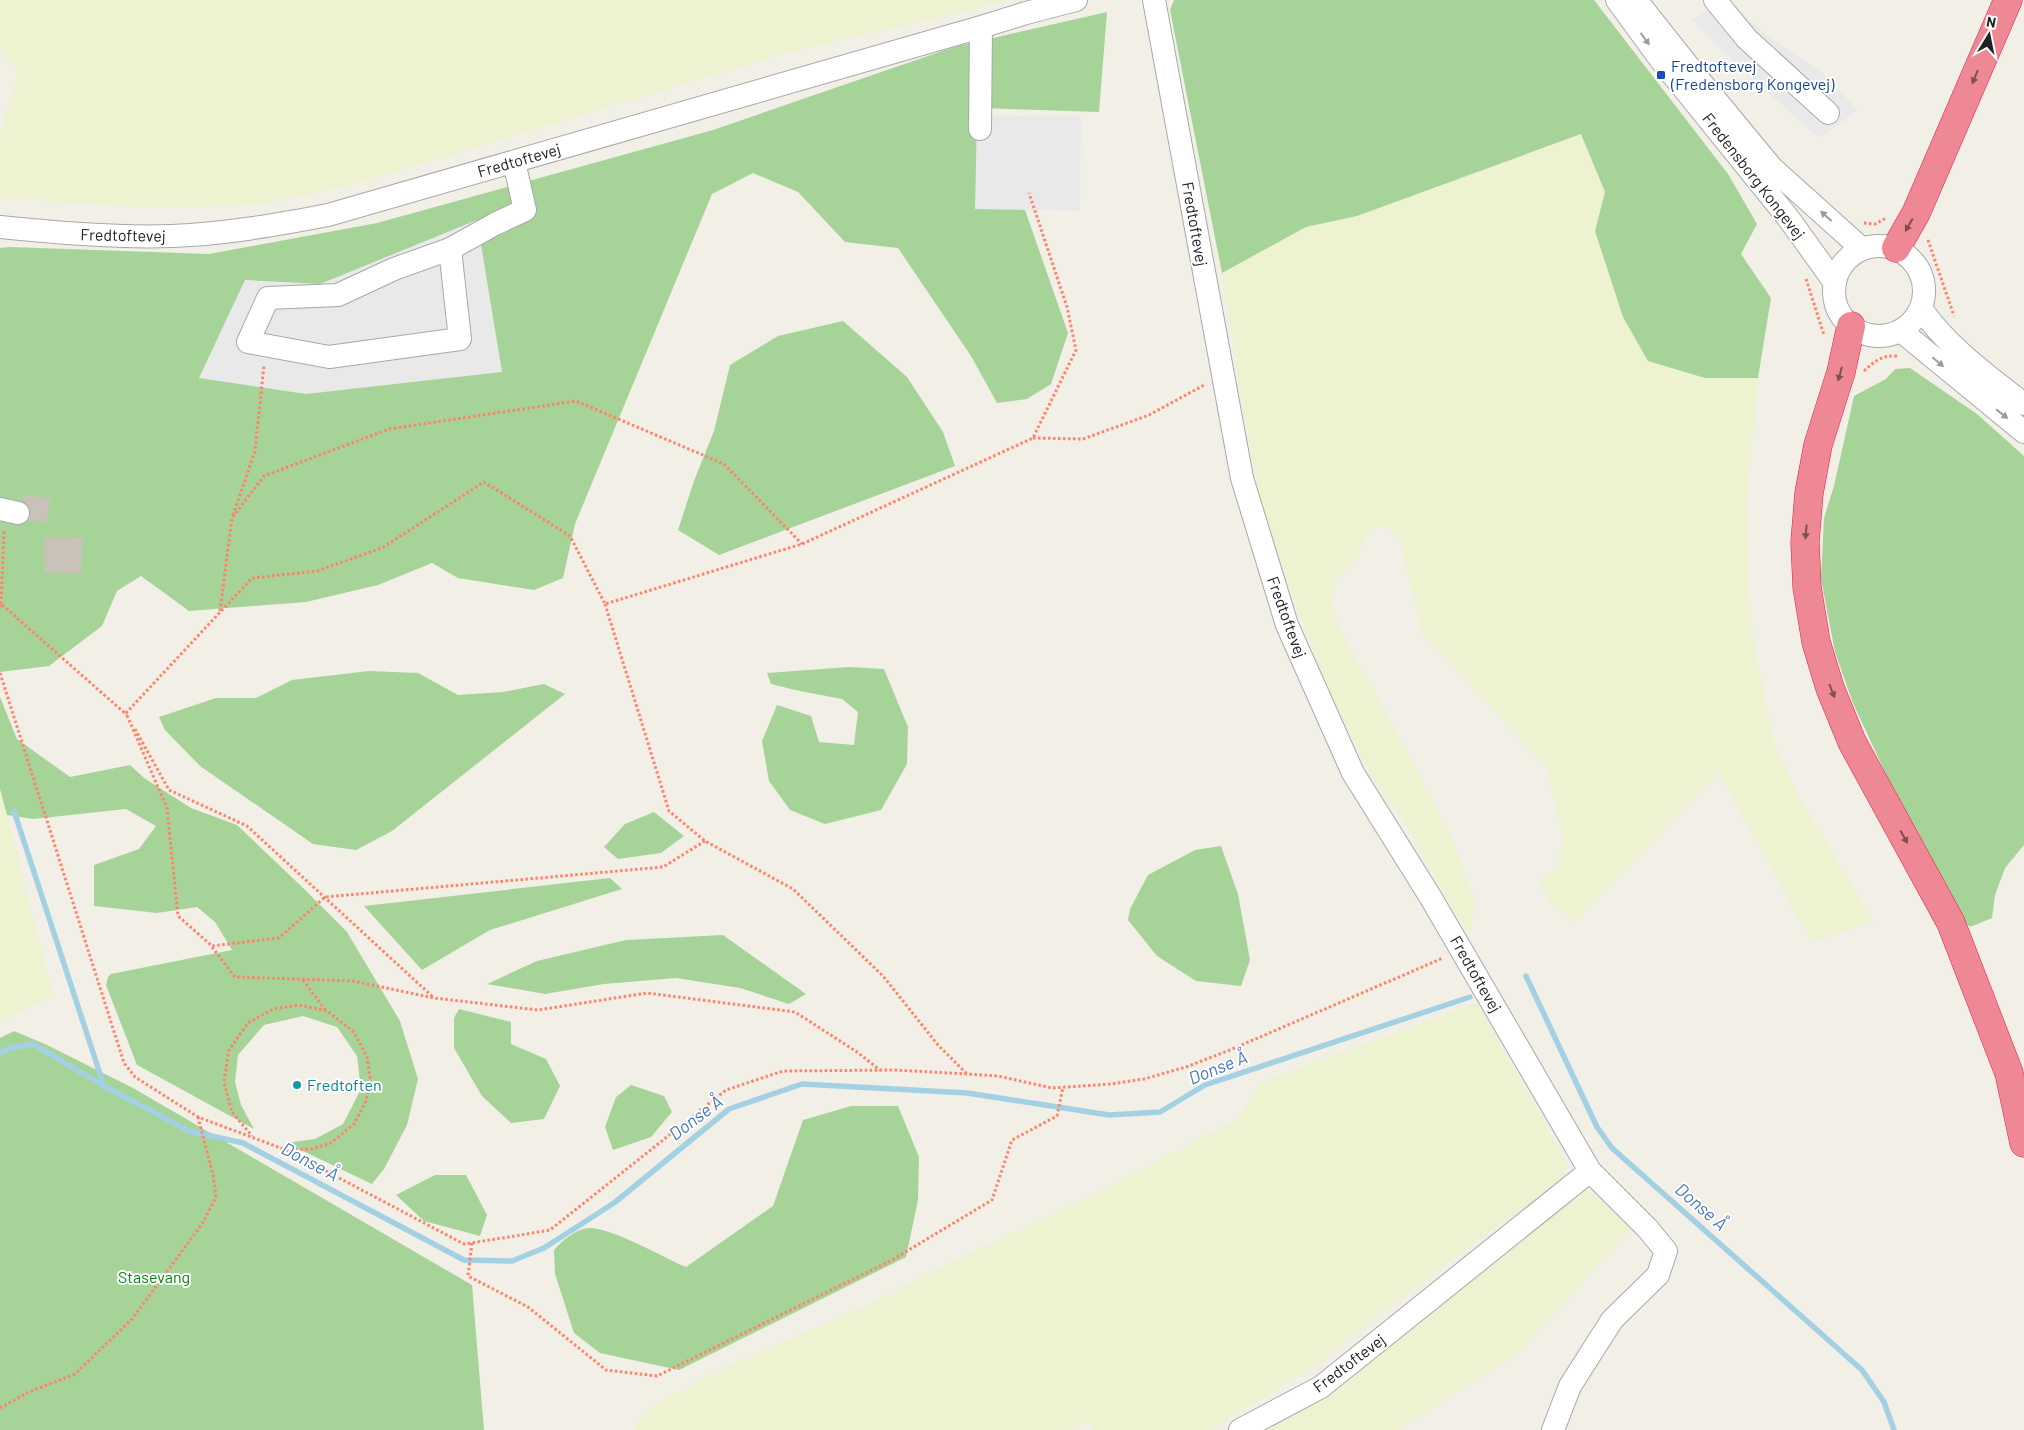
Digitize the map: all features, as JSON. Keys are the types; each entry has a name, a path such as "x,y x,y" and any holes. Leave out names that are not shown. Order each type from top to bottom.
{"highway":[{"path":"1896,248 1916,213 2008,0"},
{"path":"1851,326 1841,372 1818,444 1809,493 1805,542 1807,587 1816,642 1830,688 1852,742 1951,923 2009,1073 2024,1142"}],"street":[{"name":"Fredtoftevej","path":"0,227 65,234 172,236 252,229 328,215 982,27 1023,6 1076,0"},
{"name":"Fredtoftevej","path":"1154,0 1242,478 1287,625 1352,773 1462,950 1590,1170 1648,1229 1666,1251 1658,1275 1612,1320 1570,1386 1553,1430"},
{"name":"Fredensborg Kongevej","path":"1617,0 1660,59 1789,219 1835,283"},
{"name":"Fredensborg Kongevej","path":"1636,0 1772,168 1862,249"},
{"path":"1715,0 1746,39 1828,113"},
{"path":"980,129 982,27"},
{"path":"450,249 460,339 329,357 248,342 268,298 338,295 394,269 450,249 495,224 526,210 514,162"},
{"path":"1873,246 1896,248 1918,266 1924,280 1925,294 1921,308 1913,321 1901,331 1875,336 1862,333 1843,318 1837,307 1834,295 1835,283 1840,268 1849,257 1862,249 1873,246"},
{"path":"1921,308 1932,326 2024,432"},
{"path":"1901,331 1987,389 2024,404"},
{"name":"Fredtoftevej","path":"1240,1430 1321,1387 1590,1170"}],"path":[{"path":"1029,193 1068,307 1076,350 1033,438"},
{"path":"220,611 232,518 255,451 266,345"},
{"path":"605,604 802,544 1033,438 1083,439 1149,415 1223,375"},
{"path":"232,518 264,476 389,429 576,400 724,464 802,544"},
{"path":"126,713 252,578 317,571 382,548 484,482 570,536 605,604 669,811 704,842 793,889 883,976 938,1045 967,1074"},
{"path":"8,511 0,606 126,713 169,790 247,826 434,998"},
{"path":"0,673 124,1063 135,1077 198,1116 286,1150 464,1244 550,1230 726,1090 782,1071 881,1071 967,1074 998,1076 1052,1088 1119,1083 1144,1079 1186,1067 1230,1050 1462,950"},
{"path":"126,713 167,808 178,916 212,946 235,977 353,981 434,998 538,1010 647,993 795,1012 857,1052 881,1071"},
{"path":"212,946 279,938 325,897 663,867 704,842"},
{"path":"286,1150 312,1149 331,1143 354,1124 366,1102 370,1078 367,1057 354,1032 327,1011 302,979"},
{"path":"252,1136 232,1112 224,1082 229,1050 248,1023 273,1009 299,1005 327,1011"},
{"path":"472,1243 468,1276 528,1307 606,1370 657,1376 892,1260 992,1200 1012,1140 1057,1116 1063,1087"},
{"path":"0,1408 29,1392 75,1374 132,1319 202,1224 216,1197 213,1174 198,1116"}],"green space":[{"path":"0,0 1011,0 783,54 362,182 266,204 160,208 0,198 0,134 18,73 0,48"},
{"path":"1174,0 1594,0 1728,174 1757,224 1741,254 1771,298 1758,378 1705,378 1648,361 1623,317 1595,231 1605,192 1581,134 1357,216 1306,227 1222,273 1170,10"},
{"path":"1107,12 1099,112 979,108 1024,207 1068,333 1051,384 1027,399 997,403 971,356 898,248 845,242 798,192 753,173 712,194 575,524 563,578 534,590 458,578 432,563 378,585 306,602 189,611 141,576 117,591 102,626 49,666 0,672 0,248 209,254 377,223 713,130 954,47"},
{"path":"1582,134 1605,192 1595,231 1705,378 1758,378 1747,499 1748,582 1754,641 1773,740 1799,798 1873,921 1816,941 1808,935 1719,773 1575,922 1553,906 1538,883 1556,868 1563,842 1548,769 1421,631 1400,539 1390,528 1372,528 1356,560 1338,576 1333,602 1337,625 1407,751 1453,841 1474,898 1471,934 1452,908 1404,821 1370,774 1332,700 1264,518 1245,421 1222,273 1306,227 1357,216"},
{"path":"843,321 907,377 943,432 955,466 719,555 678,530 694,481 714,431 730,365 778,336"},
{"path":"1910,368 1977,414 2024,456 2024,845 2005,868 1995,895 1992,918 1970,927 1961,917 1909,824 1853,703 1835,652 1821,579 1824,518 1834,486 1854,396 1886,379 1895,369"},
{"path":"849,667 884,669 908,727 907,764 881,810 825,824 790,810 769,781 762,741 777,705 811,716 819,742 854,745 858,712 842,699 771,684 767,673"},
{"path":"369,671 418,673 458,695 503,692 544,684 565,694 392,831 356,850 313,844 200,766 165,730 159,717 216,698 256,698 292,680"},
{"path":"0,697 17,739 70,777 130,765 144,778 191,808 237,825 347,932 400,1021 418,1079 407,1125 384,1169 372,1184 286,1143 315,1139 343,1124 361,1089 357,1056 337,1027 303,1016 264,1025 238,1055 235,1082 241,1105 254,1129 137,1065 106,985 108,977 111,974 232,950 215,922 197,907 157,913 94,906 94,865 139,849 156,826 126,809 33,819 7,815 0,789"},
{"path":"0,789 53,996 0,1021"},
{"path":"654,812 684,836 661,853 618,859 604,847 625,824"},
{"path":"1221,846 1238,894 1250,960 1241,986 1196,981 1157,956 1128,920 1130,909 1148,875 1195,850"},
{"path":"610,878 622,889 490,930 422,970 364,906"},
{"path":"723,935 806,994 789,1004 740,988 676,978 604,984 545,994 487,984 537,961 626,940"},
{"path":"1477,1003 1568,1166 1557,1183 1421,1283 1315,1366 1210,1430 1094,1430 1085,1420 1070,1430 633,1430 651,1406 737,1362 875,1302 931,1272 1090,1196 1238,1119 1261,1082"},
{"path":"459,1009 511,1022 511,1044 546,1059 560,1086 544,1119 511,1123 482,1096 454,1048 454,1018"},
{"name":"Stasevang","path":"14,1031 45,1044 133,1088 472,1285 484,1430 0,1430 0,1038"},
{"path":"631,1085 664,1096 672,1112 651,1137 613,1150 605,1127 616,1097"},
{"path":"851,1106 898,1106 919,1157 918,1200 906,1257 679,1370 600,1353 574,1333 555,1274 554,1250 565,1239 584,1229 599,1229 624,1238 686,1267 773,1206 803,1120"},
{"path":"435,1175 466,1175 487,1215 480,1236 424,1221 396,1195"},
{"path":"1587,1189 1632,1228 1515,1356 1396,1430 1260,1430 1321,1399"}],"shaded area":[{"path":"1727,0 1768,37 1819,70 1858,110 1819,138 1746,73 1692,19"},
{"path":"977,115 1081,117 1080,211 975,209"},
{"path":"477,220 502,372 306,394 199,378 245,280 320,284"}],"building":[{"path":"24,495 50,498 47,522 28,520 31,510 24,502"},
{"path":"44,537 83,538 81,574 45,572"}],"waterway":[{"path":"14,811 104,1086"},
{"name":"Donse Å","path":"1526,976 1597,1127 1612,1148 1862,1370 1884,1402 1894,1430"},
{"name":"Donse Å","path":"0,1053 10,1048 33,1044 104,1086 189,1131 243,1143 464,1260 512,1261 544,1248 614,1203 729,1109 802,1084 967,1093 1109,1115 1160,1112 1205,1085 1470,997"}],"place":[{"name":"Fredtoftevej (Fredensborg Kongevej)","path":"1661,75"},
{"name":"Fredtoften","path":"297,1085"}]}
